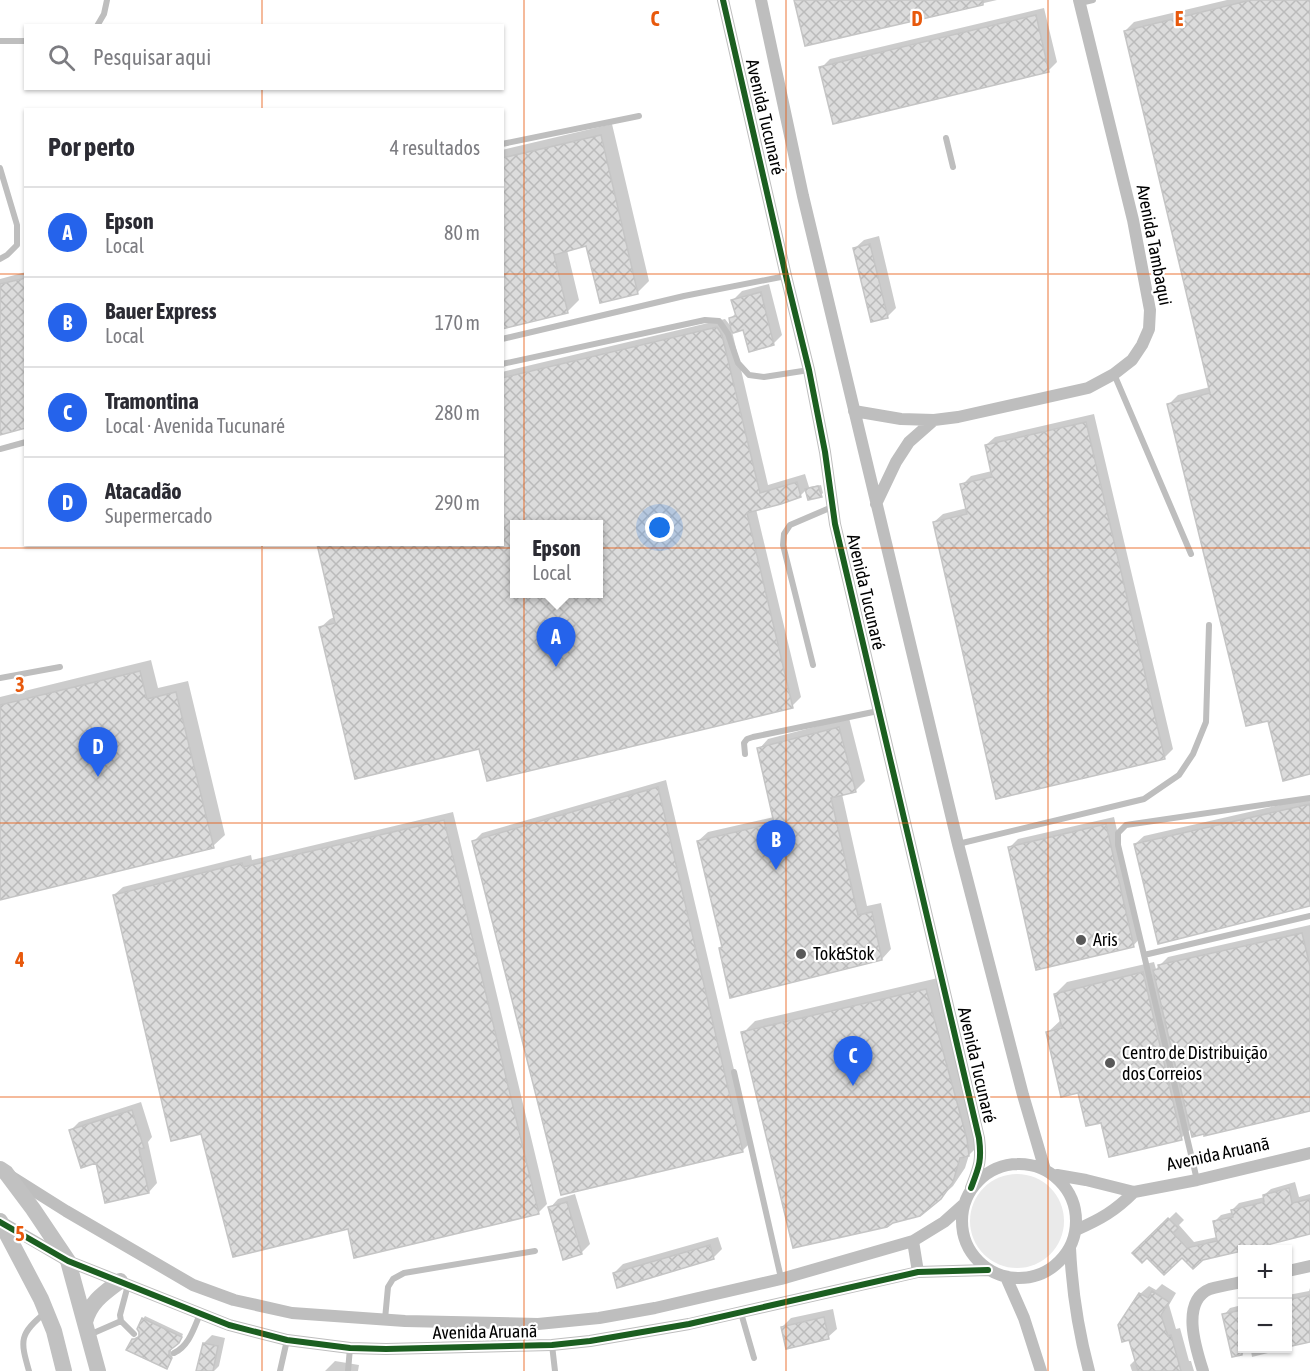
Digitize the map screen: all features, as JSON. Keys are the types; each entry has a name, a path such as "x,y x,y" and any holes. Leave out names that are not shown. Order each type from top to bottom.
{"main road":[{"path":"3,1171 33,1209 68,1261 98,1371"},
{"path":"0,1222 41,1299 54,1331 64,1371"},
{"path":"87,1328 87,1312 98,1298 124,1283"}],"street":[{"name":"Avenida Tucunaré","path":"723,0 809,370 825,452 835,524 979,1138 980,1164 971,1188"},
{"name":"Avenida Tucunaré","path":"761,0 803,196 958,844 1023,1095 1051,1173"},
{"name":"Avenida Tambaqui","path":"854,411 901,419 934,420 958,417 1088,388 1114,374 1132,360 1142,345 1149,328 1150,310 1132,220 1080,2"},
{"path":"876,504 902,452 909,442 934,420"},
{"name":"Avenida Aruanã","path":"1051,1173 1134,1192 1197,1180 1310,1153"},
{"path":"1021,1163 1040,1167 1051,1173 1069,1192 1076,1210 1076,1230 1070,1248 1058,1263 1042,1274 1024,1278 1006,1277 988,1270 974,1258 965,1242 961,1224 963,1205 971,1188 984,1175 1001,1166 1021,1163"},
{"name":"Avenida Aruanã","path":"3,1171 193,1286 274,1310 385,1320 538,1324 599,1318 654,1308 782,1279 913,1241 944,1222 963,1205"},
{"path":"1076,1230 1109,1214 1134,1192"},
{"name":"Avenida Aruanã","path":"0,1222 68,1261 229,1326 287,1340 350,1348 552,1346 667,1328 918,1272 988,1270"},
{"path":"913,1241 918,1272"},
{"path":"1070,1248 1072,1282 1082,1344 1089,1371"},
{"path":"1292,1270 1310,1266"},
{"path":"1006,1277 1024,1318 1041,1371"},
{"path":"1203,1371 1192,1326 1194,1306 1208,1290 1238,1283"}],"lane":[{"path":"98,24 104,14 106,0"},
{"path":"1080,2 1093,0"},
{"path":"0,40 24,41"},
{"path":"504,144 639,116"},
{"path":"946,138 953,167"},
{"path":"0,168 17,225 17,245 0,259"},
{"path":"504,339 684,296 786,276"},
{"path":"504,364 705,320 719,321 728,334 738,363 749,375 764,377 809,370"},
{"path":"1114,374 1191,554"},
{"path":"0,449 24,443"},
{"path":"813,665 783,545 784,534 790,525 832,507"},
{"path":"958,844 1144,799 1179,775 1193,754 1206,722 1209,626"},
{"path":"0,678 60,667"},
{"path":"745,754 744,743 753,737 879,711"},
{"path":"1197,1180 1118,845 1118,833 1126,825 1310,798"},
{"path":"1144,956 1310,916"},
{"path":"734,1072 782,1279"},
{"path":"385,1320 388,1287 393,1279 404,1273 535,1251"},
{"path":"124,1283 121,1321 134,1335"},
{"path":"29,1371 23,1348 24,1334 46,1312"},
{"path":"741,1312 754,1358"},
{"path":"174,1353 187,1343 200,1314"},
{"path":"87,1328 121,1321"},
{"path":"280,1371 287,1340"},
{"path":"552,1346 555,1371"},
{"path":"348,1371 350,1348"}],"shaded area":[{"path":"1017,1174 1035,1177 1050,1188 1061,1203 1064,1221 1061,1239 1050,1254 1035,1265 1017,1268 999,1265 984,1254 973,1239 970,1221 973,1203 984,1188 999,1177"}],"building":[{"path":"794,0 983,0 983,5 805,46"},
{"path":"1251,0 1310,0 1310,774 1283,781 1268,721 1246,726 1167,404 1210,393 1124,31"},
{"path":"1036,15 1049,72 833,124 819,67"},
{"path":"601,135 638,294 600,303 586,246 554,255 568,313 504,329 504,158"},
{"path":"870,244 888,318 871,322 853,248"},
{"path":"24,278 24,429 0,435 0,284"},
{"path":"761,292 774,345 749,352 743,330 733,333 731,330 729,318 736,316 731,300"},
{"path":"717,327 722,335 760,493 797,482 801,497 747,513 793,708 487,781 479,749 355,779 319,627 335,623 317,546 504,546 504,378"},
{"path":"1086,422 1165,759 996,799 933,522 967,514 960,484 992,477 985,445"},
{"path":"818,486 822,497 808,500 805,489"},
{"path":"140,671 147,699 176,692 214,848 0,900 0,705"},
{"path":"839,727 856,792 831,798 858,915 872,912 882,960 730,998 719,948 722,947 697,841 774,823 757,748"},
{"path":"658,787 743,1152 561,1195 472,841"},
{"path":"1310,804 1310,906 1158,944 1134,844"},
{"path":"444,820 539,1214 354,1258 348,1229 233,1257 201,1134 171,1141 113,895 242,863 243,867"},
{"path":"1106,824 1134,947 1036,970 1008,847"},
{"path":"1302,933 1310,966 1310,1111 1192,1137 1153,970 1159,969 1158,965"},
{"name":"Centro de Distribuição dos Correios","path":"1143,972 1182,1140 1109,1157 1101,1123 1086,1126 1078,1093 1061,1097 1046,1032 1062,1028 1054,994"},
{"path":"926,989 967,1139 969,1156 960,1158 953,1182 941,1199 920,1216 893,1223 887,1227 793,1248 741,1032"},
{"path":"132,1110 144,1148 139,1149 149,1193 105,1203 96,1163 81,1168 69,1130"},
{"path":"1289,1188 1292,1203 1310,1199 1310,1234 1267,1245 1238,1245 1238,1252 1203,1260 1193,1269 1182,1258 1164,1275 1147,1258 1142,1263 1132,1253 1168,1218 1178,1228 1173,1233 1187,1248 1217,1241 1213,1221 1233,1217 1231,1210 1264,1202 1263,1195"},
{"path":"567,1202 582,1254 563,1260 548,1207"},
{"path":"710,1245 714,1259 617,1288 613,1273"},
{"path":"1152,1291 1169,1302 1161,1315 1168,1336 1171,1335 1181,1371 1138,1371 1129,1340 1122,1342 1118,1325 1139,1293 1148,1298"},
{"path":"1310,1295 1310,1342 1292,1346 1292,1299"},
{"path":"1238,1311 1238,1353 1242,1355 1232,1357 1222,1314"},
{"path":"824,1317 829,1339 786,1349 781,1327"},
{"path":"142,1318 182,1337 179,1343 169,1351 172,1358 167,1369 126,1350 132,1339 139,1336 137,1329"},
{"path":"203,1343 218,1346 213,1371 196,1371"}],"cycle path":[{"path":"723,0 809,370 825,452 835,524 979,1138 979,1164 971,1188"},
{"path":"0,1222 68,1261 229,1325 287,1340 350,1348 552,1345 590,1341 689,1324 918,1272 988,1270"}],"place":[{"name":"Epson","path":"556,667"},
{"name":"Atacadão","path":"98,777"},
{"name":"Bauer Express","path":"776,870"},
{"name":"Aris","path":"1081,940"},
{"name":"Tok&Stok","path":"801,954"},
{"name":"Centro de Distribuição dos Correios","path":"1110,1063"},
{"name":"Tramontina","path":"853,1086"}]}
